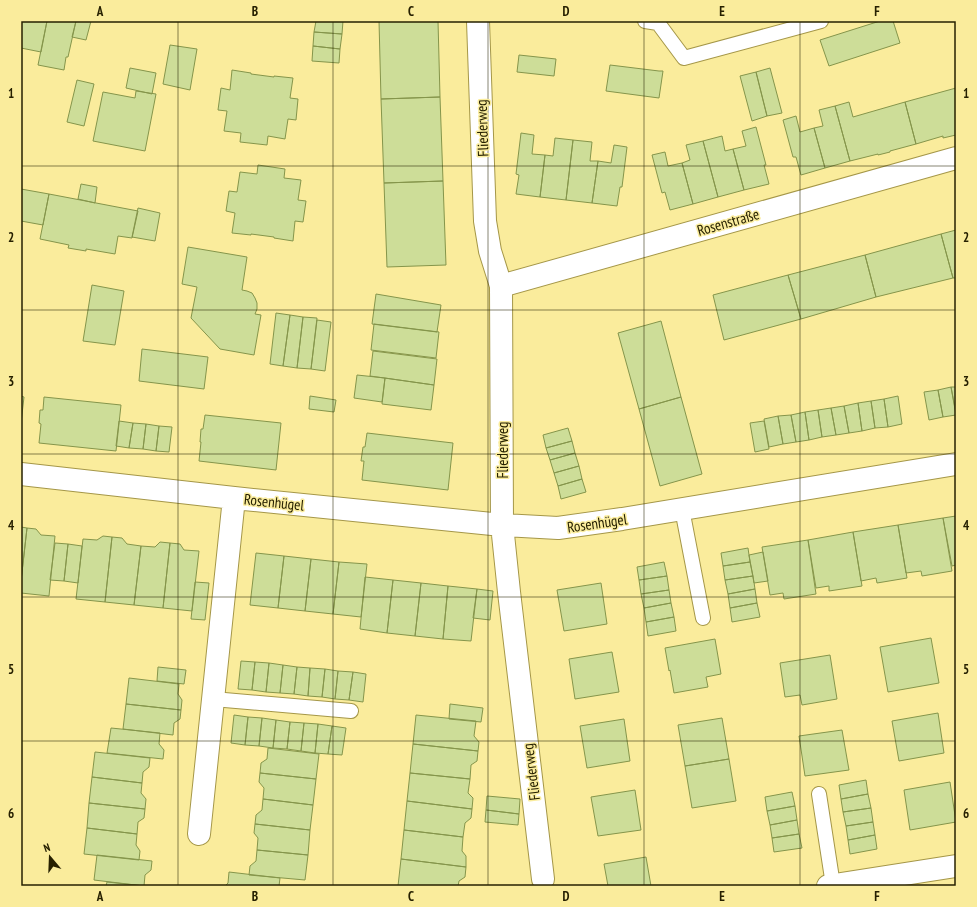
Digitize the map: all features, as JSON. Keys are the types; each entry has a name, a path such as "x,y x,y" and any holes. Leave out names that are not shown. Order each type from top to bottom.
{"street":[{"name":"Fliederweg","path":"478,21 485,221 490,251 501,286 502,525 543,879"},
{"name":"Rosenstraße","path":"501,286 956,158"},
{"name":"Rosenhügel","path":"21,474 234,498 502,525 558,528 622,519 956,464"},
{"name":"Rosenhügel","path":"199,834 234,498"},
{"path":"830,886 956,866"}],"lane":[{"path":"645,21 658,23 684,58 821,21"},
{"path":"682,509 703,618"},
{"path":"213,699 351,711"},
{"path":"819,794 830,886"}],"building":[{"path":"21,21 47,21 41,52 21,48"},
{"path":"47,21 76,21 64,70 38,65"},
{"path":"76,21 91,21 86,40 72,37"},
{"path":"316,21 343,21 342,34 314,32"},
{"path":"379,21 438,21 440,97 381,99"},
{"path":"880,21 893,21 900,43 829,66 820,40"},
{"path":"314,32 342,34 340,49 313,46"},
{"path":"170,45 197,49 190,90 163,84"},
{"path":"313,46 340,49 339,63 312,61"},
{"path":"519,55 556,59 554,76 517,72"},
{"path":"610,65 663,71 659,98 606,91"},
{"path":"130,68 156,73 152,94 126,88"},
{"path":"770,68 782,113 767,116 756,72"},
{"path":"232,70 251,74 293,78 290,98 298,99 296,120 288,119 285,139 268,136 267,145 240,142 241,133 224,131 227,111 218,110 221,88 230,90"},
{"path":"756,72 767,116 752,121 740,76"},
{"path":"77,80 94,84 84,126 67,122"},
{"path":"956,88 956,135 943,138 943,136 916,144 905,102"},
{"path":"136,91 156,94 145,151 93,141 103,92 135,98"},
{"path":"440,97 443,181 384,183 381,99"},
{"path":"849,102 853,117 905,102 916,144 890,152 850,161 835,106"},
{"path":"835,106 850,161 825,168 814,128 823,126 819,110"},
{"path":"796,116 800,132 814,128 825,168 801,175 796,157 793,157 783,120"},
{"path":"756,127 766,165 764,165 769,184 744,190 733,149 746,146 742,131"},
{"path":"521,133 534,135 532,154 545,155 540,197 516,194 519,175 516,174"},
{"path":"722,136 725,151 733,149 744,190 718,197 703,141"},
{"path":"555,138 573,140 566,200 540,197 545,155 553,156"},
{"path":"573,140 592,142 590,161 598,161 592,203 566,200"},
{"path":"703,141 718,197 693,204 682,163 690,160 686,145"},
{"path":"614,145 627,147 622,187 620,187 617,206 592,203 598,161 611,163"},
{"path":"665,152 668,166 682,163 693,204 670,210 665,192 662,193 652,155"},
{"path":"258,165 285,169 284,178 301,180 298,200 306,201 303,222 295,221 293,241 274,237 232,233 235,213 226,211 229,191 237,192 240,172 257,174"},
{"path":"443,181 446,265 387,267 384,183"},
{"path":"81,184 97,187 95,203 78,199"},
{"path":"21,189 49,194 43,225 21,221"},
{"path":"49,194 138,211 132,238 118,236 115,254 86,249 86,251 68,248 69,245 40,239"},
{"path":"138,208 160,213 155,241 132,237"},
{"path":"956,230 956,278 953,278 941,234"},
{"path":"941,234 953,278 876,297 865,255"},
{"path":"188,247 247,257 242,290 252,293 257,303 255,314 261,315 254,355 220,349 191,318 197,287 182,284"},
{"path":"865,255 876,297 801,319 788,275"},
{"path":"788,275 801,319 724,340 713,295"},
{"path":"92,285 124,291 115,345 83,341"},
{"path":"376,294 441,305 437,332 372,324"},
{"path":"276,313 290,315 283,366 270,364"},
{"path":"290,315 303,317 297,368 283,366"},
{"path":"303,317 317,318 311,369 297,368"},
{"path":"317,320 331,322 325,371 311,369"},
{"path":"661,321 681,397 639,409 618,333"},
{"path":"374,324 439,332 436,358 371,350"},
{"path":"142,349 208,357 204,389 139,381"},
{"path":"373,351 437,359 434,385 370,376"},
{"path":"357,375 385,378 382,402 354,398"},
{"path":"385,378 434,385 431,410 382,404"},
{"path":"951,387 956,387 956,413"},
{"path":"951,387 956,415 943,417 938,390"},
{"path":"938,390 943,417 929,420 924,392"},
{"path":"21,396 24,397 21,423"},
{"path":"310,396 336,400 334,412 309,409"},
{"path":"898,396 902,424 888,427 884,399"},
{"path":"44,397 121,405 116,451 39,443 41,424 39,423 40,410 43,410"},
{"path":"681,397 702,474 660,486 639,409"},
{"path":"884,399 888,427 875,428 871,401"},
{"path":"871,401 875,428 862,431 858,403"},
{"path":"858,403 862,431 849,433 844,406"},
{"path":"844,406 849,433 836,435 831,408"},
{"path":"831,408 836,435 822,437 818,410"},
{"path":"818,410 822,437 809,440 805,412"},
{"path":"805,412 809,440 796,442 791,415"},
{"path":"205,415 281,423 276,470 199,461 201,429 203,429"},
{"path":"791,415 796,442 783,444 778,416"},
{"path":"778,416 783,444 769,447 764,419"},
{"path":"119,421 133,423 129,448 116,446"},
{"path":"764,421 769,449 755,452 750,423"},
{"path":"133,423 146,424 143,449 129,448"},
{"path":"146,424 159,426 156,451 143,449"},
{"path":"159,426 172,427 169,452 156,451"},
{"path":"568,428 572,441 546,448 543,435"},
{"path":"367,433 453,443 448,490 362,480 364,461 361,461"},
{"path":"572,441 575,453 550,460 546,448"},
{"path":"575,453 579,466 554,473 550,460"},
{"path":"579,466 582,479 558,486 554,473"},
{"path":"582,479 586,492 561,499 558,486"},
{"path":"956,516 956,565 952,566 943,518"},
{"path":"943,518 952,571 922,576 921,571 906,573 898,525"},
{"path":"898,525 907,578 877,583 876,578 861,581 853,532"},
{"path":"21,527 27,528 21,581"},
{"path":"27,528 36,529 41,535 55,536 49,596 21,593"},
{"path":"853,532 862,586 829,591 829,586 816,588 808,540"},
{"path":"103,536 112,537 105,602 76,599 83,539 97,540"},
{"path":"112,537 122,538 127,544 141,546 134,605 105,602"},
{"path":"808,540 816,594 784,599 783,593 770,595 762,547"},
{"path":"160,542 170,543 163,608 134,605 141,546 155,547"},
{"path":"55,543 68,544 64,581 50,580"},
{"path":"170,543 180,544 184,550 199,551 192,611 163,608"},
{"path":"68,544 82,546 78,583 64,581"},
{"path":"748,548 750,562 723,566 721,553"},
{"path":"763,552 768,581 754,583 749,555"},
{"path":"256,553 284,556 278,608 250,605"},
{"path":"284,556 311,559 305,611 278,608"},
{"path":"311,559 339,562 333,614 305,611"},
{"path":"339,562 367,564 361,617 333,614"},
{"path":"664,562 667,576 639,580 637,567"},
{"path":"750,562 753,576 725,580 723,566"},
{"path":"667,576 669,590 641,594 639,580"},
{"path":"753,576 755,589 728,594 725,580"},
{"path":"365,577 393,580 387,633 360,629"},
{"path":"393,580 421,583 415,636 387,633"},
{"path":"195,582 209,583 205,620 191,619"},
{"path":"421,583 448,586 443,639 415,636"},
{"path":"601,583 607,624 564,631 557,590"},
{"path":"448,586 477,589 471,641 443,639"},
{"path":"477,589 493,591 490,620 473,618"},
{"path":"755,589 757,603 730,608 728,594"},
{"path":"669,590 671,603 644,608 641,594"},
{"path":"671,603 674,617 646,622 644,608"},
{"path":"757,603 760,617 732,622 730,608"},
{"path":"674,617 676,631 648,636 646,622"},
{"path":"931,638 939,683 888,692 880,647"},
{"path":"715,639 721,674 706,677 708,687 674,693 665,648"},
{"path":"612,652 619,692 575,699 569,659"},
{"path":"830,655 837,699 802,705 800,695 785,697 780,663"},
{"path":"241,661 255,662 252,690 238,689"},
{"path":"255,662 269,663 266,692 252,690"},
{"path":"269,663 283,665 280,693 266,692"},
{"path":"283,665 297,667 294,694 280,693"},
{"path":"158,667 186,670 184,684 157,681"},
{"path":"297,667 310,668 308,696 294,694"},
{"path":"310,668 325,669 322,697 308,696"},
{"path":"325,669 338,671 335,699 322,697"},
{"path":"338,671 353,672 349,700 335,699"},
{"path":"353,672 366,674 363,702 349,700"},
{"path":"129,678 179,684 178,694 182,700 181,710 126,704"},
{"path":"126,704 181,710 180,719 174,723 173,735 123,729"},
{"path":"450,704 483,708 481,722 449,719"},
{"path":"938,713 944,753 899,761 892,721"},
{"path":"234,715 248,717 245,745 231,743"},
{"path":"416,715 476,721 474,736 479,742 478,751 413,744"},
{"path":"248,717 262,718 259,746 245,745"},
{"path":"262,718 276,720 273,748 259,746"},
{"path":"722,718 729,759 685,766 678,725"},
{"path":"624,719 630,761 587,768 580,726"},
{"path":"276,720 290,722 287,749 273,748"},
{"path":"290,722 304,723 301,751 287,749"},
{"path":"304,723 318,724 315,753 301,751"},
{"path":"318,724 332,726 328,754 315,753"},
{"path":"332,726 346,728 342,755 328,754"},
{"path":"111,728 160,733 159,744 164,750 163,759 107,753"},
{"path":"842,730 849,770 805,776 799,736"},
{"path":"413,744 478,751 477,761 471,765 470,779 410,773"},
{"path":"268,748 319,754 316,779 260,773 261,763 267,759"},
{"path":"95,752 150,758 149,767 143,772 142,783 92,777"},
{"path":"729,759 736,801 692,808 685,766"},
{"path":"260,773 316,779 313,805 263,799 264,788 259,782"},
{"path":"410,773 470,779 468,793 473,798 472,809 407,801"},
{"path":"92,777 142,783 141,793 146,799 145,809 89,803"},
{"path":"866,780 868,794 841,799 839,785"},
{"path":"950,782 956,822 910,830 904,790"},
{"path":"635,790 641,830 598,836 591,797"},
{"path":"792,792 795,806 767,811 765,797"},
{"path":"868,794 871,808 843,812 841,799"},
{"path":"487,796 520,799 519,814 486,810"},
{"path":"263,799 313,805 310,830 255,824 256,815 262,810"},
{"path":"407,801 472,809 471,818 465,823 463,837 404,830"},
{"path":"89,803 145,809 144,818 138,822 137,834 87,828"},
{"path":"795,806 797,820 770,825 767,811"},
{"path":"871,808 873,822 846,826 843,812"},
{"path":"486,810 519,814 518,825 485,822"},
{"path":"797,820 799,834 772,838 770,825"},
{"path":"873,822 875,835 848,840 846,826"},
{"path":"255,824 310,830 308,855 257,850 258,838 254,833"},
{"path":"87,828 137,834 136,845 140,851 139,860 84,854"},
{"path":"404,830 463,837 462,851 466,856 466,867 401,859"},
{"path":"799,834 802,848 774,852 772,838"},
{"path":"875,835 877,849 850,854 848,840"},
{"path":"257,850 308,855 305,880 249,875 250,866 256,861"},
{"path":"97,855 152,861 151,870 145,875 144,886 94,880"},
{"path":"646,857 651,886 608,886 604,864"},
{"path":"401,859 466,867 465,877 459,881 458,886 398,886"},
{"path":"229,872 280,878 279,886 225,886 228,883"},
{"path":"107,882 144,886 106,886"}]}
